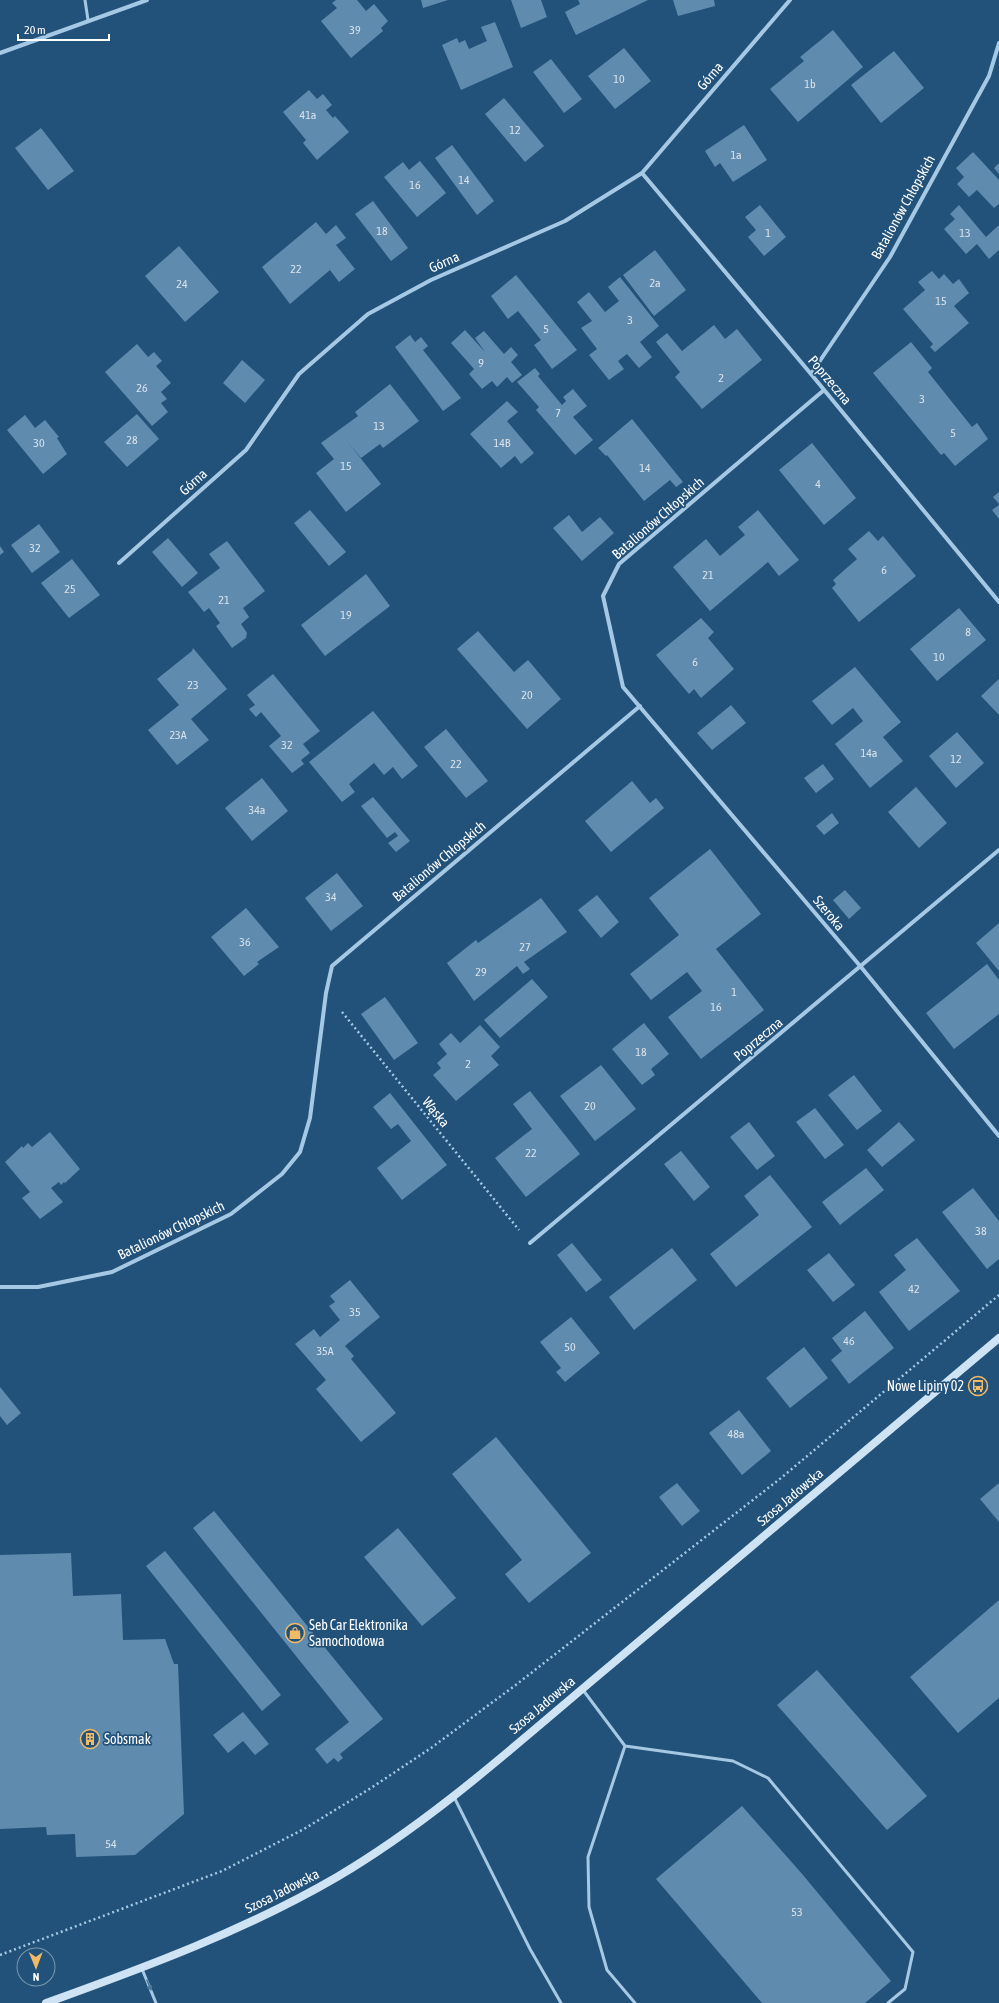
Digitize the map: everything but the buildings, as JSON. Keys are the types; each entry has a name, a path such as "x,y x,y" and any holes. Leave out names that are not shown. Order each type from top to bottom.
{"main road":[{"name":"Szosa Jadowska","path":"46,2003 195,1947 298,1899 340,1875 398,1836 453,1795 582,1689 999,1338"}],"street":[{"path":"0,53 147,0"},
{"name":"Górna","path":"119,563 246,450 299,374 368,314 431,280 565,221 642,173 790,0"},
{"name":"Batalionów Chłopskich","path":"811,374 890,256 989,76 999,43"},
{"name":"Poprzeczna","path":"642,173 811,374 999,602"},
{"name":"Batalionów Chłopskich","path":"0,1286 38,1287 112,1272 231,1214 282,1174 300,1152 310,1118 326,993 332,966 640,706 623,687 603,596 619,564 824,390"},
{"name":"Szeroka","path":"640,706 861,967 999,1136"},
{"name":"Poprzeczna","path":"530,1243 999,850"}],"lane":[{"path":"84,0 88,20"},
{"path":"582,1689 625,1746 733,1761 768,1778 913,1952 905,1989 888,2003"},
{"path":"625,1746 588,1856 589,1907 607,1970 635,2003"},
{"path":"453,1795 530,1948 561,2003"},
{"path":"142,1968 156,2003"}],"path":[{"name":"Wąska","path":"326,993 530,1243"},
{"path":"0,1955 222,1870 304,1829 371,1788 431,1748 517,1684 679,1556 781,1478 999,1295"}],"place":[{"name":"Nowe Lipiny 02","path":"978,1386"},
{"name":"Seb Car Elektronika Samochodowa","path":"295,1633"},
{"name":"Sobsmak","path":"90,1739"}]}
